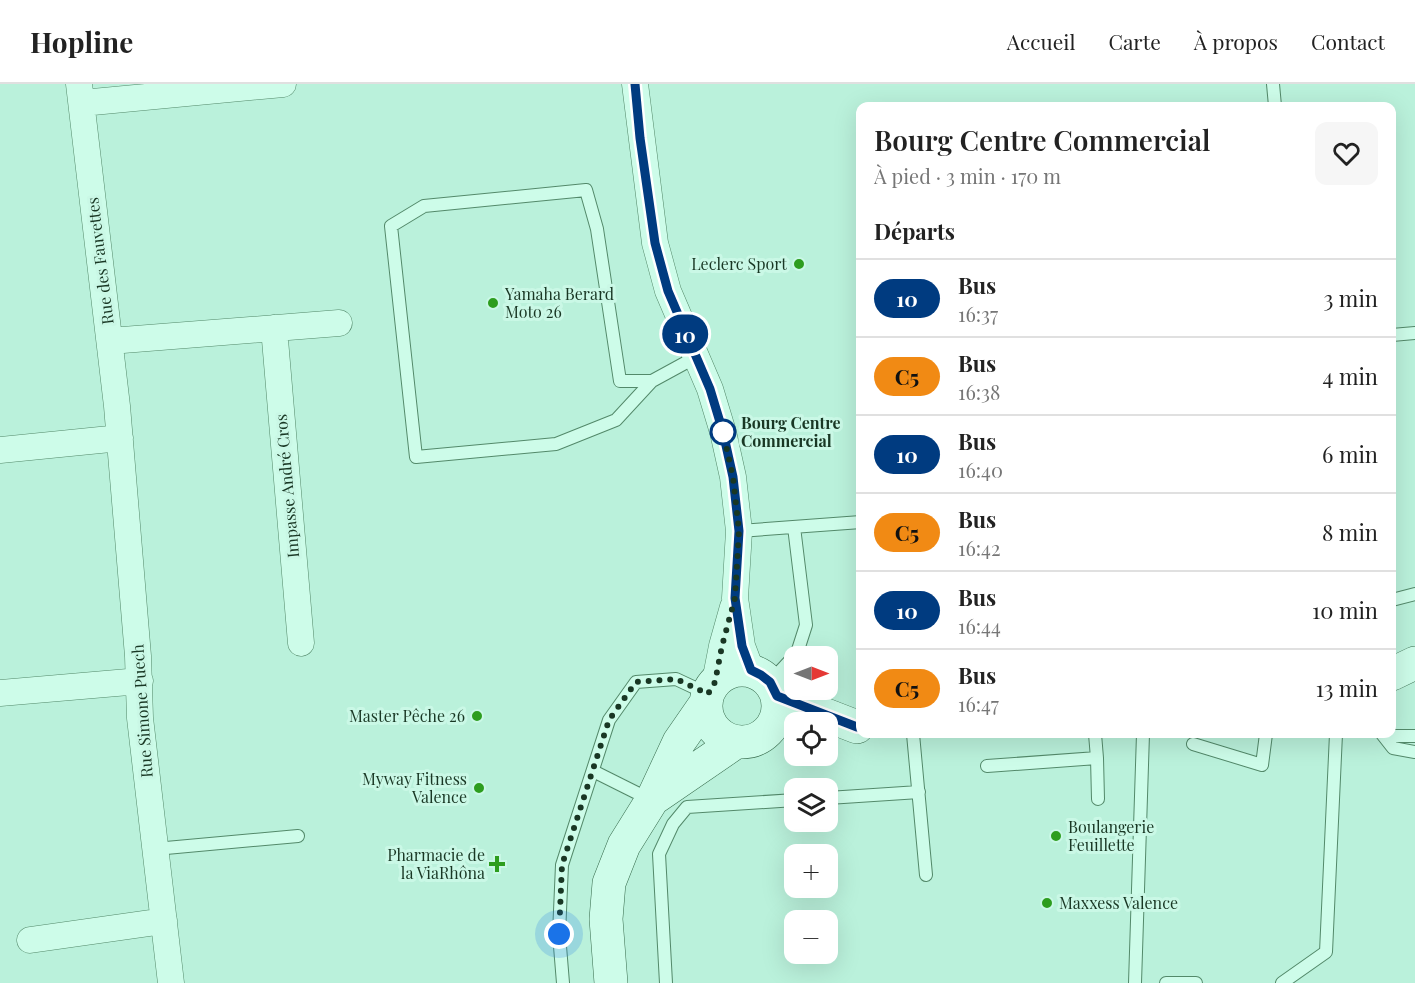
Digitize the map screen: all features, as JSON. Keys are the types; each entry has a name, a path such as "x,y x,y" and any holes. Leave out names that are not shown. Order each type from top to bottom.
{"street":[{"path":"80,93 283,84"},
{"path":"635,84 655,243 668,291 710,389 733,477 739,531 735,598 742,646 766,683 778,711 774,725 765,738 652,800"},
{"name":"Rue des Fauvettes","path":"80,93 120,438"},
{"path":"110,341 339,322"},
{"name":"Impasse André Cros","path":"273,328 301,643"},
{"path":"0,450 120,438"},
{"name":"Rue Simone Puech","path":"120,438 140,681 140,718 171,983"},
{"path":"735,598 709,693 707,716 713,728 723,737 765,738"},
{"path":"1396,672 1415,663"},
{"path":"611,983 606,919 609,884 624,845 652,800 679,742 709,693 725,674 738,670 849,729"},
{"path":"0,693 140,681"},
{"path":"30,940 164,921"}],"lane":[{"path":"1273,84 1275,102"},
{"path":"652,381 620,381 597,229 586,190 424,206 391,226 416,457 556,444 616,420 652,381 696,357"},
{"path":"1396,335 1415,333"},
{"path":"739,531 856,522"},
{"path":"766,683 797,653 806,625 794,527"},
{"path":"1396,599 1415,594"},
{"path":"562,983 559,934 562,865 609,720 636,682 676,679 709,693"},
{"path":"1396,735 1415,736"},
{"path":"913,738 926,875"},
{"path":"1095,738 1098,799"},
{"path":"1135,983 1143,738"},
{"path":"1193,744 1263,765 1266,738"},
{"path":"1282,983 1326,952 1336,738"},
{"path":"1385,738 1393,748 1415,752"},
{"path":"987,766 1096,758"},
{"path":"593,771 652,800"},
{"path":"838,797 919,792"},
{"path":"666,983 659,854 674,824 687,807 784,801"},
{"path":"155,849 298,836"},
{"path":"1166,983 1196,983"}],"bus line":[{"name":"10","path":"635,84 655,243 668,291 710,389 733,477 739,531 735,598 742,646 751,670 770,682 777,696 795,705 856,727"}],"place":[{"name":"Leclerc Sport","path":"799,264"},
{"name":"Yamaha Berard Moto 26","path":"493,303"},
{"name":"Bourg Centre Commercial","path":"723,432"},
{"name":"Master Pêche 26","path":"477,716"},
{"name":"Myway Fitness Valence","path":"479,788"},
{"name":"Boulangerie Feuillette","path":"1056,836"},
{"name":"Pharmacie de la ViaRhôna","path":"497,864"},
{"name":"Maxxess Valence","path":"1047,903"}],"route":[{"path":"559,934 562,865 609,720 636,682 676,679 708,694 715,682 735,598 739,531 733,477 723,432"}]}
